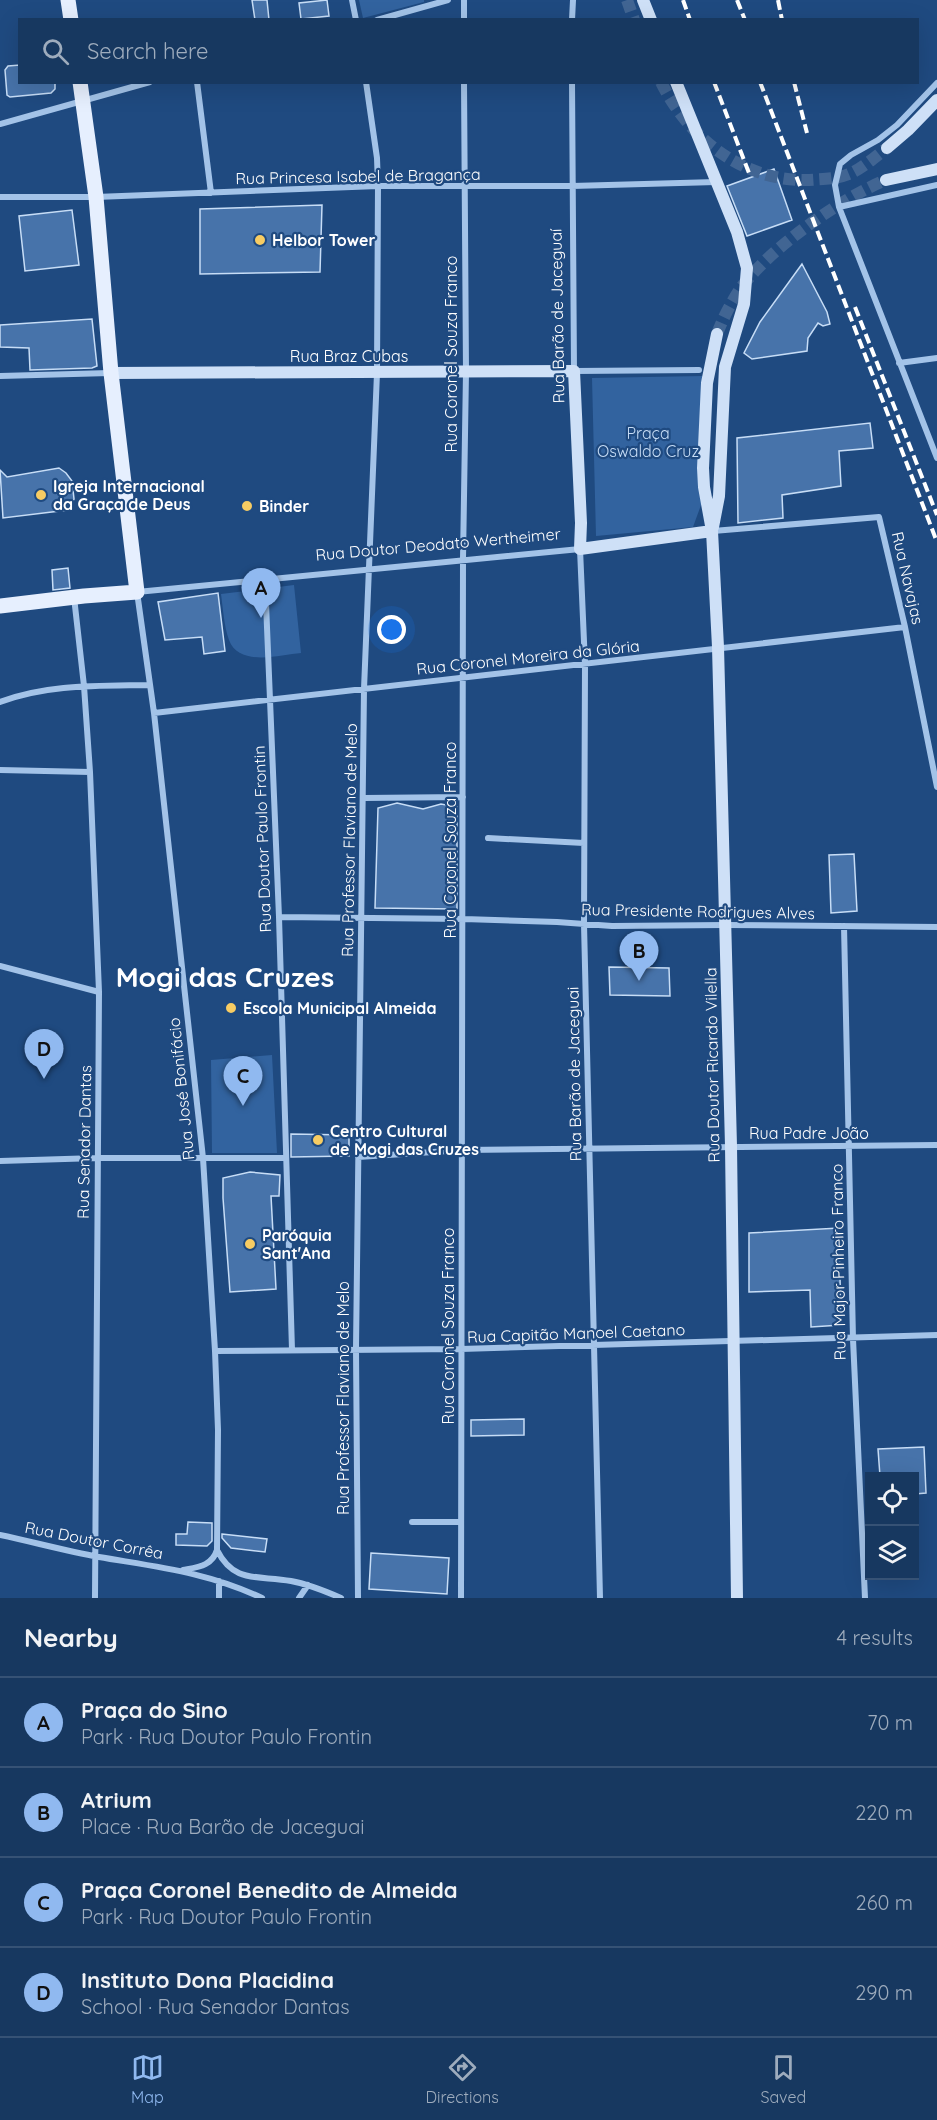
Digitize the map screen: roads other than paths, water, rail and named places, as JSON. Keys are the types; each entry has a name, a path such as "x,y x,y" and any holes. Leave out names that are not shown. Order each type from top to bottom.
{"main road":[{"path":"69,0 71,18"},
{"path":"80,84 96,197 111,373 137,592"},
{"name":"Rua Doutor Deodato Wertheimer","path":"0,606 137,592"}],"street":[{"path":"352,0 356,18"},
{"path":"384,18 448,0"},
{"path":"464,0 464,18"},
{"path":"572,18 573,0"},
{"path":"643,0 650,18"},
{"path":"937,83 892,129 840,164 835,185 839,207 937,458"},
{"path":"0,124 143,84"},
{"path":"197,84 211,193"},
{"name":"Rua Professor Flaviano de Melo","path":"358,1598 356,1349 364,689 377,373 377,158 366,84"},
{"name":"Rua Coronel Souza Franco","path":"461,1598 466,372 464,84"},
{"name":"Rua Barão de Jaceguaí","path":"572,84 574,371 581,523 580,549"},
{"path":"677,84 742,245 747,268 741,316 725,367 718,496 712,531"},
{"path":"887,148 937,100"},
{"path":"886,180 937,169"},
{"name":"Rua Princesa Isabel de Bragança","path":"0,197 96,197 378,186 572,186 716,182"},
{"path":"839,207 937,185"},
{"path":"712,531 704,487 704,448 707,383 717,334"},
{"path":"899,363 937,358"},
{"name":"Rua Braz Cubas","path":"0,376 111,373 699,370"},
{"name":"Rua Doutor Deodato Wertheimer","path":"137,592 580,549 712,531 879,517"},
{"name":"Rua Navajas","path":"879,517 905,627 937,787"},
{"name":"Rua Doutor Ricardo Vilella","path":"712,531 718,647 731,1146 737,1598"},
{"name":"Rua Barão de Jaceguai","path":"580,549 585,665 584,924 600,1598"},
{"name":"Rua Doutor Paulo Frontin","path":"265,579 279,917 292,1350"},
{"name":"Rua José Bonifácio","path":"137,592 154,713 202,1158 215,1351 218,1430 217,1550"},
{"name":"Rua Senador Dantas","path":"74,597 84,686 90,772 99,992 95,1598"},
{"name":"Rua Coronel Moreira da Glória","path":"154,713 905,627"},
{"path":"0,702 40,691 84,686 149,685"},
{"path":"0,770 90,772"},
{"path":"364,798 463,797"},
{"path":"488,838 584,843"},
{"name":"Rua Presidente Rodrigues Alves","path":"279,917 464,919 612,926 937,927"},
{"name":"Rua Major Pinheiro Franco","path":"844,926 853,1339 865,1598"},
{"path":"0,966 99,992"},
{"name":"Rua Padre João","path":"358,1157 463,1150 589,1147 937,1145"},
{"path":"0,1161 97,1158 286,1158"},
{"name":"Rua Capitão Manoel Caetano","path":"215,1351 461,1349 937,1335"},
{"path":"412,1522 461,1521"},
{"name":"Rua Doutor Corrêa","path":"0,1535 96,1556 183,1570 262,1598"},
{"path":"217,1550 223,1563 243,1575 292,1581 341,1598"},
{"name":"Rua Doutor Corrêa","path":"183,1570 207,1564 212,1561 217,1550"},
{"path":"219,1581 219,1598"},
{"path":"299,1598 308,1585"}],"tunnel":[{"path":"627,0 633,18"},
{"path":"662,84 687,122 703,139 741,165 762,174 785,179 809,180 840,177 859,169 887,148"},
{"path":"717,334 740,289 769,258 807,226 848,199 886,180"}],"railway":[{"path":"683,0 689,18"},
{"path":"737,0 744,18"},
{"path":"778,0 782,18"},
{"path":"715,84 749,173"},
{"path":"761,84 937,542"},
{"path":"795,84 807,133"},
{"path":"855,307 937,515"}],"place":[{"name":"Helbor Tower","path":"260,240"},
{"name":"Igreja Internacional da Graça de Deus","path":"41,495"},
{"name":"Binder","path":"247,506"},
{"name":"Praça do Sino","path":"261,618"},
{"name":"Atrium","path":"639,981"},
{"name":"Escola Municipal Almeida","path":"231,1008"},
{"name":"Instituto Dona Placidina","path":"44,1079"},
{"name":"Praça Coronel Benedito de Almeida","path":"243,1106"},
{"name":"Centro Cultural de Mogi das Cruzes","path":"318,1140"},
{"name":"Paróquia Sant'Ana","path":"250,1244"}],"district":[{"name":"Mogi das Cruzes","path":"225,976"}],"park label":[{"name":"Praça Oswaldo Cruz","path":"648,442"}]}
